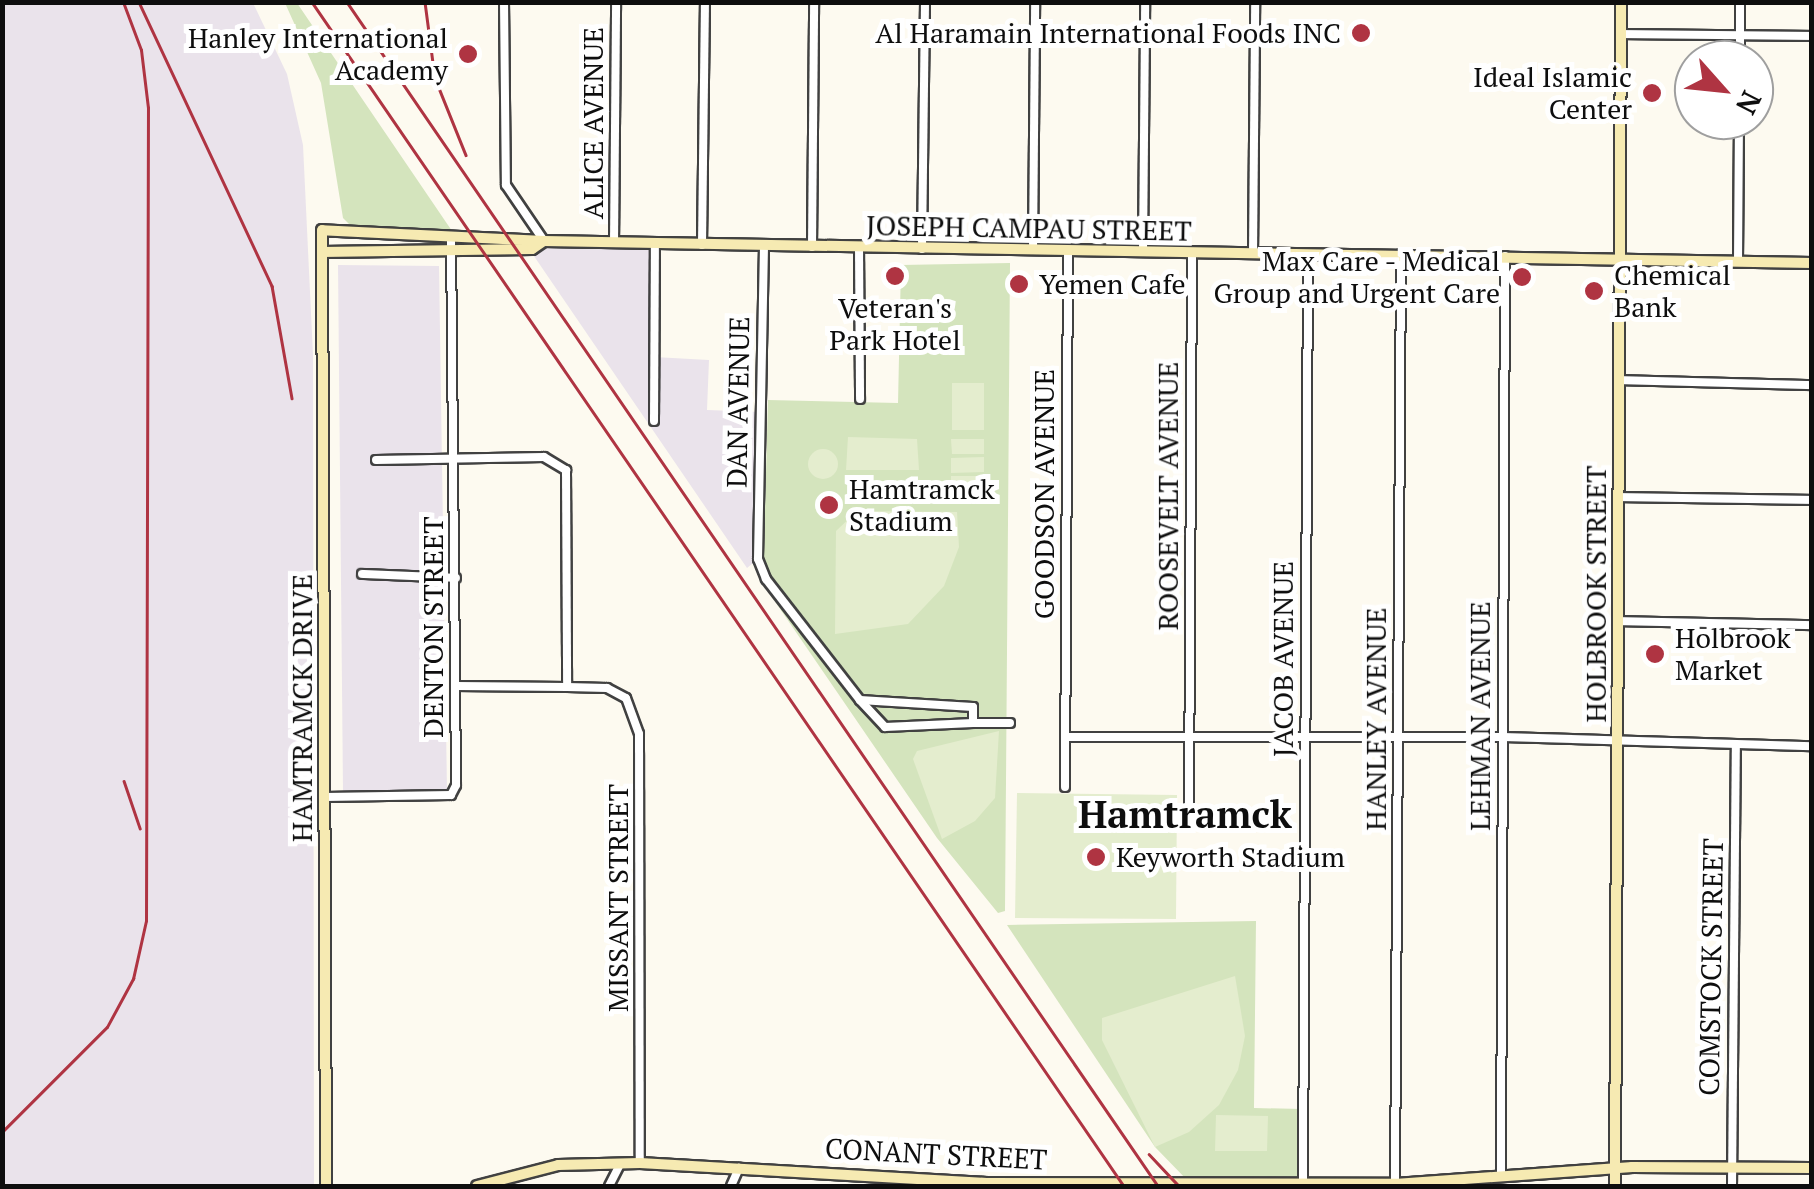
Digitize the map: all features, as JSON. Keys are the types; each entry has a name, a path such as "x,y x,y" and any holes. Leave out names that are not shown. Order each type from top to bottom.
{"street":[{"path":"504,2 506,185 544,241"},
{"name":"ALICE AVENUE","path":"614,243 616,2"},
{"path":"702,245 704,2"},
{"path":"812,247 814,2"},
{"path":"922,248 925,2"},
{"path":"1033,250 1035,2"},
{"path":"1143,252 1145,2"},
{"path":"1254,254 1255,2"},
{"name":"HOLBROOK STREET","path":"1615,1186 1621,2"},
{"path":"1740,2 1740,40"},
{"path":"1622,34 1812,36"},
{"path":"1738,262 1739,140"},
{"name":"JOSEPH CAMPAU STREET","path":"322,230 655,244 1505,255 1620,262 1812,264"},
{"name":"HAMTRAMCK DRIVE","path":"322,230 326,1186"},
{"name":"DENTON STREET","path":"325,797 451,796 456,578 451,236"},
{"name":"JOSEPH CAMPAU STREET","path":"322,252 532,249 544,241"},
{"path":"654,420 655,244"},
{"name":"DAN AVENUE","path":"764,246 758,560 766,580 860,700"},
{"path":"859,248 860,399"},
{"name":"GOODSON AVENUE","path":"1065,787 1068,251"},
{"name":"ROOSEVELT AVENUE","path":"1188,809 1192,253"},
{"name":"JACOB AVENUE","path":"1303,1184 1308,253"},
{"name":"HANLEY AVENUE","path":"1395,1185 1401,254"},
{"name":"LEHMAN AVENUE","path":"1501,1176 1505,255"},
{"path":"1620,380 1812,385"},
{"path":"376,460 544,458 566,470 568,687 456,686"},
{"path":"1619,496 1812,500"},
{"path":"362,574 456,578"},
{"path":"1618,621 1812,624"},
{"name":"MISSANT STREET","path":"568,687 607,688 626,698 639,734 640,1163"},
{"path":"860,700 973,707 973,723"},
{"path":"860,700 884,727 1010,723"},
{"path":"1065,736 1503,737 1736,748 1812,746"},
{"name":"COMSTOCK STREET","path":"1732,1186 1736,748"},
{"name":"CONANT STREET","path":"477,1186 558,1165 640,1163 739,1165 855,1181 904,1183 1395,1185 1615,1168 1812,1168"},
{"path":"609,1186 620,1164"},
{"path":"731,1186 739,1165"}],"shaded area":[{"path":"2,3 253,3 287,74 303,145 313,355 314,1186 3,1186"},
{"path":"523,240 655,244 654,357 709,360 707,410 761,412 758,559 747,568"},
{"path":"338,265 439,266 447,791 343,791"}],"green space":[{"path":"285,3 297,3 452,231 351,226 343,218 321,83"},
{"path":"1010,263 1005,911 998,913 937,838 763,584 768,400 898,403 901,265"},
{"path":"952,383 984,383 984,430 952,430"},
{"path":"848,437 917,439 919,470 846,470"},
{"path":"951,439 984,439 984,454 952,454"},
{"path":"823,449 833,454 838,464 833,474 823,479 813,474 808,464 813,454"},
{"path":"984,457 984,472 951,473 951,458"},
{"path":"951,476 984,476 984,491 951,491"},
{"path":"857,511 957,512 959,547 944,586 908,624 835,634 836,531"},
{"path":"999,731 995,798 975,821 942,839 913,759 917,751"},
{"name":"Keyworth Stadium","path":"1017,793 1177,795 1176,919 1015,918"},
{"path":"1256,921 1254,1108 1302,1109 1303,1184 1188,1181 1155,1147 1007,925"},
{"path":"1235,976 1245,1036 1238,1070 1219,1105 1189,1132 1155,1147 1102,1040 1102,1018"},
{"path":"1216,1115 1268,1116 1267,1151 1215,1151"}],"railway":[{"path":"2,1132 107,1027 133,979 146,921 148,108 141,50 123,2"},
{"path":"139,2 272,286 292,398"},
{"path":"312,2 1124,1186"},
{"path":"347,2 1158,1186"},
{"path":"425,2 435,78 466,155"},
{"path":"124,781 140,828"},
{"path":"1149,1154 1179,1186"}],"place":[{"name":"Al Haramain International Foods INC","path":"1361,33"},
{"name":"Hanley International Academy","path":"468,54"},
{"name":"Ideal Islamic Center","path":"1652,93"},
{"name":"Veteran's Park Hotel","path":"895,276"},
{"name":"Max Care - Medical Group and Urgent Care","path":"1522,277"},
{"name":"Yemen Cafe","path":"1019,284"},
{"name":"Chemical Bank","path":"1594,291"},
{"name":"Hamtramck Stadium","path":"829,505"},
{"name":"Holbrook Market","path":"1655,654"},
{"name":"Keyworth Stadium","path":"1096,857"}],"district":[{"name":"Hamtramck","path":"1185,815"}]}
